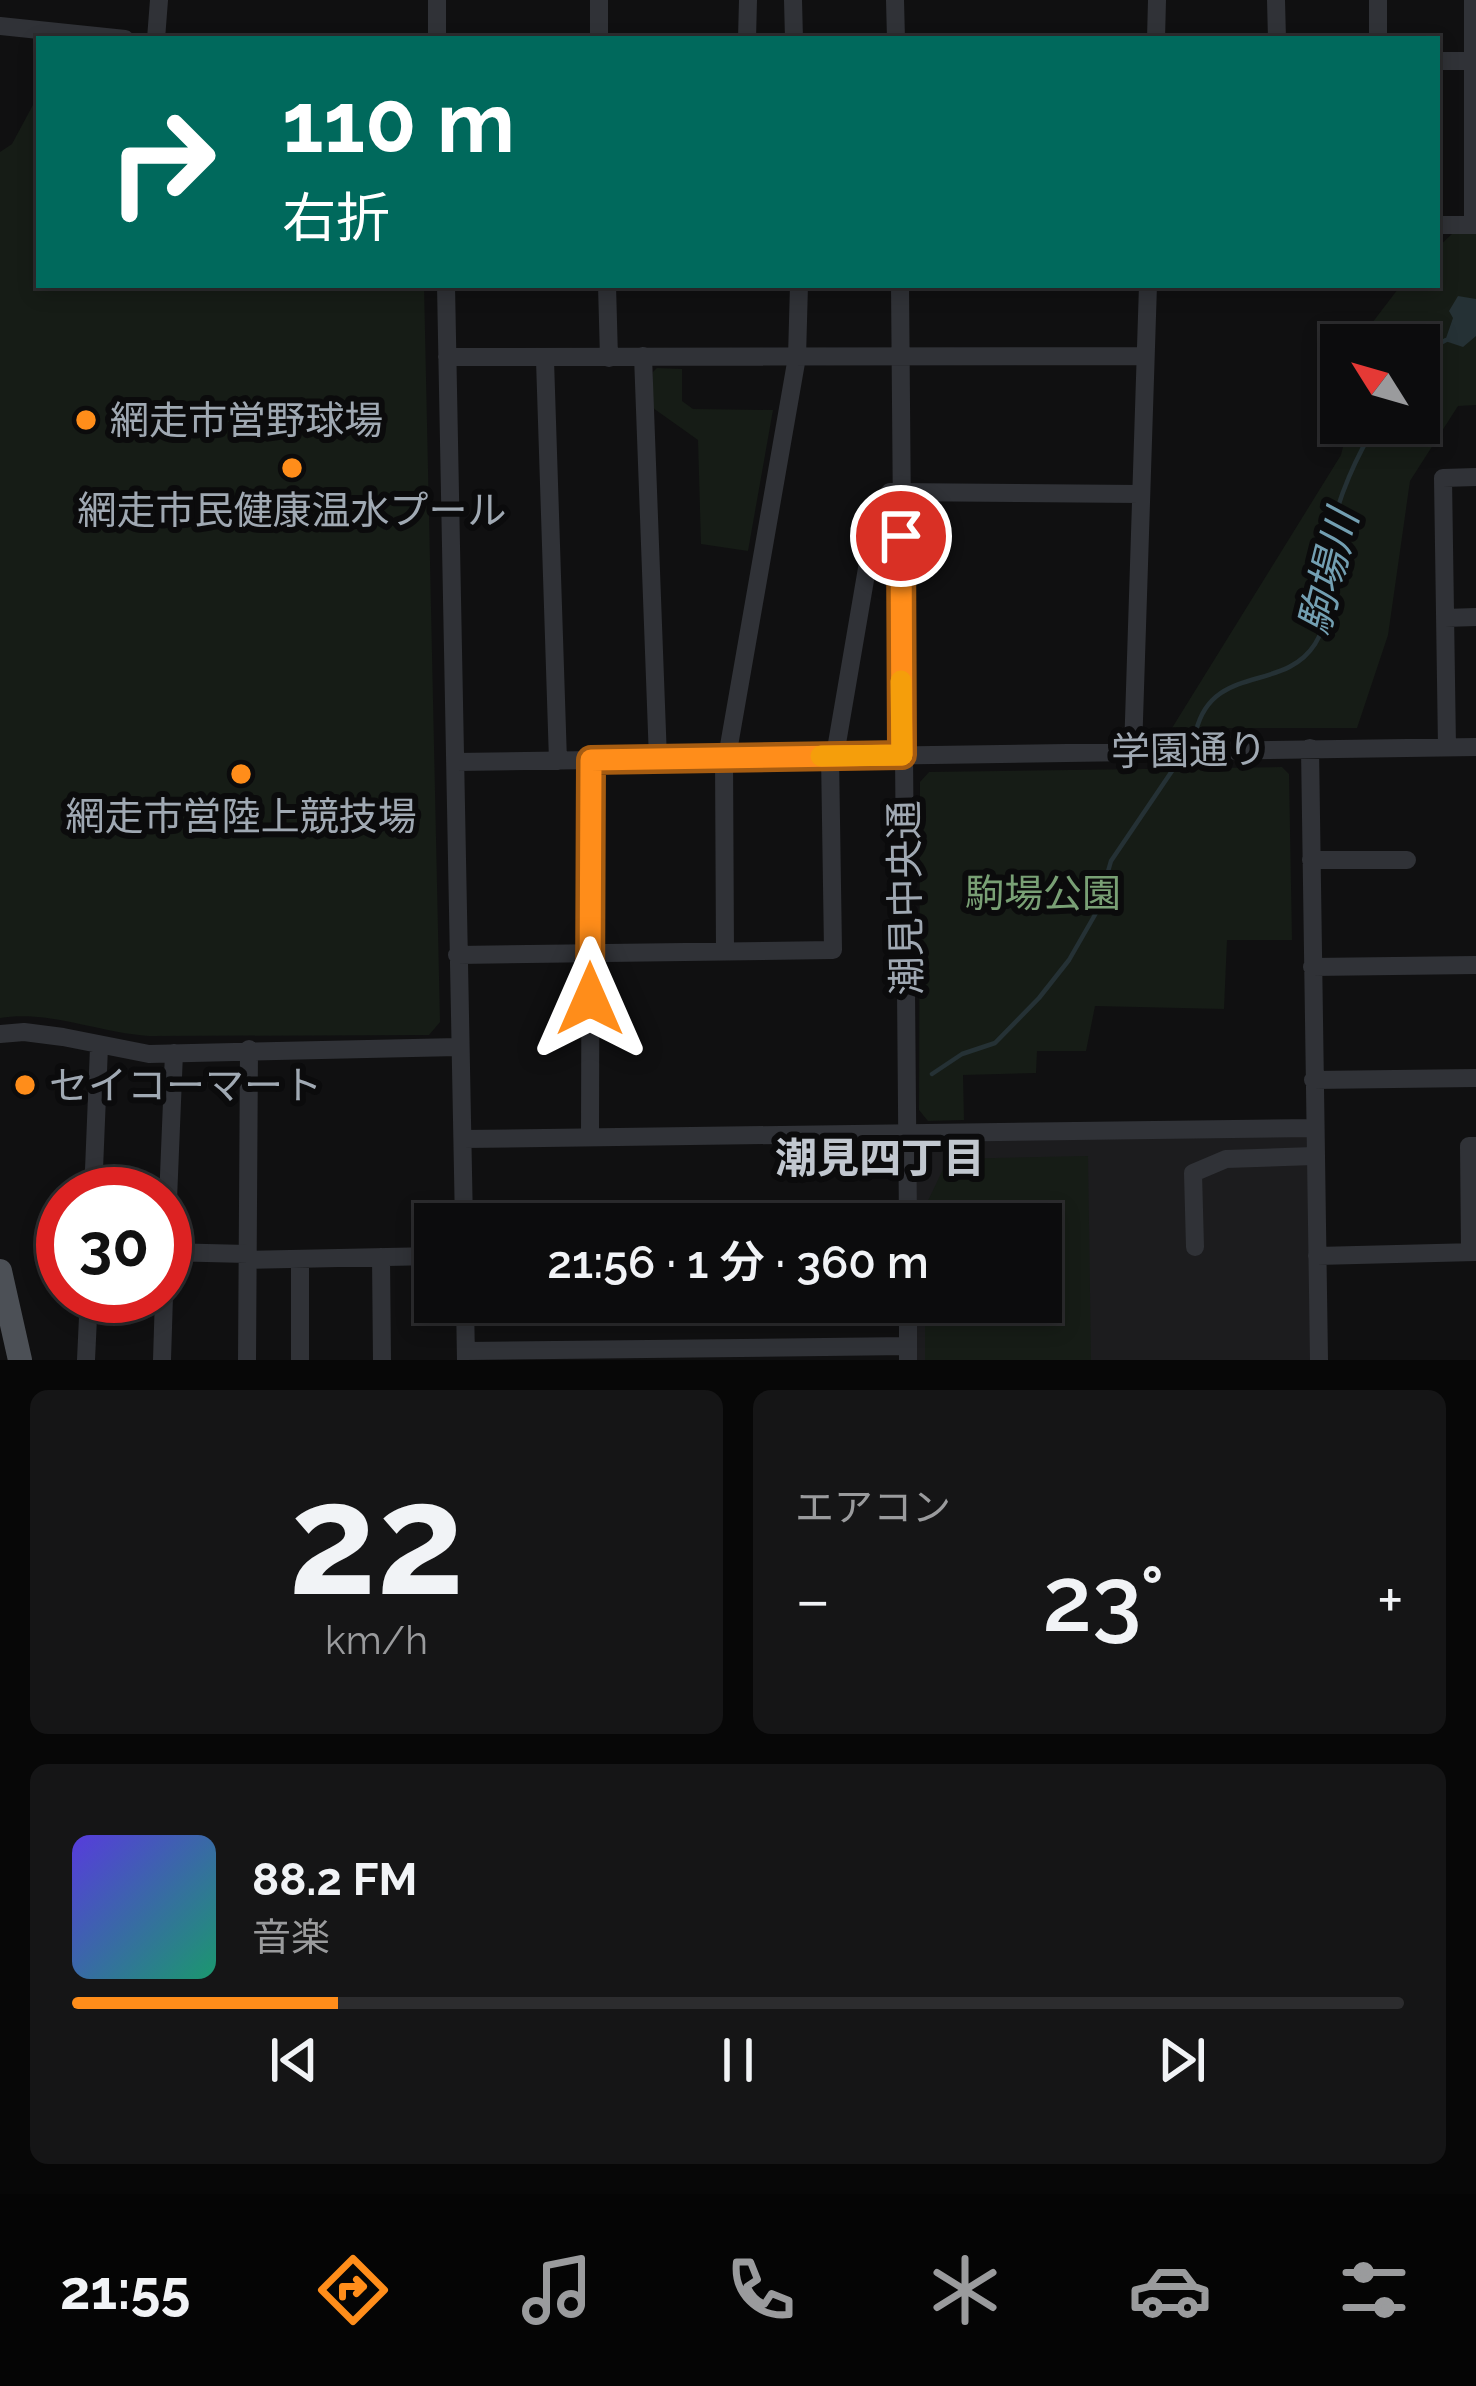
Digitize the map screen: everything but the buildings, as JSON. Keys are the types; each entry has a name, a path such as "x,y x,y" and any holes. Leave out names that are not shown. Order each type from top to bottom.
{"main road":[{"path":"0,1271 20,1360"}],"street":[{"path":"155,36 159,0"},
{"path":"437,0 437,36"},
{"path":"599,0 599,36"},
{"path":"747,36 748,0"},
{"path":"794,0 794,36"},
{"path":"895,0 896,36"},
{"path":"1156,36 1157,0"},
{"path":"1276,0 1276,36"},
{"path":"1378,0 1378,36"},
{"path":"1440,225 1475,225 1473,0"},
{"path":"0,26 96,36"},
{"path":"1440,61 1474,61"},
{"path":"446,288 464,1203"},
{"path":"607,288 609,358"},
{"path":"725,951 726,757 797,357 799,288"},
{"name":"潮見中央通","path":"900,288 908,1203"},
{"path":"1133,751 1148,288"},
{"path":"643,356 658,759"},
{"path":"447,357 1145,356"},
{"path":"545,360 558,760"},
{"path":"1447,747 1443,478 1476,477"},
{"path":"457,955 832,950 832,755 877,510 890,492 1139,494"},
{"path":"1445,618 1476,617"},
{"name":"学園通り","path":"456,762 1476,747"},
{"path":"1310,748 1319,1360"},
{"path":"590,1137 591,760"},
{"path":"1311,860 1407,860"},
{"path":"1312,967 1476,965"},
{"path":"0,1034 24,1032 149,1054 458,1047"},
{"path":"94,1167 99,1046"},
{"path":"247,1360 249,1049"},
{"path":"169,1167 174,1053"},
{"path":"1312,1080 1476,1078"},
{"path":"463,1138 1314,1128"},
{"path":"1317,1256 1473,1252 1468,1147 1476,1146"},
{"path":"1195,1246 1193,1173 1226,1159 1314,1156"},
{"path":"192,1254 300,1259 414,1256"},
{"path":"381,1257 382,1360"},
{"path":"300,1259 300,1360"},
{"path":"86,1360 87,1323"},
{"path":"161,1360 163,1323"},
{"path":"465,1323 466,1355 908,1353"}],"shaded area":[{"path":"1458,296 1476,299 1476,336 1463,347 1445,341 1453,318 1449,311"},
{"path":"1314,1128 1319,1360 908,1360 908,1323 1062,1323 1062,1203 908,1203 907,1135"}],"green space":[{"path":"34,103 36,288 424,288 440,1022 429,1035 149,1036 56,1019 0,1018 0,152 12,144"},
{"path":"1452,234 1476,234 1476,405 1458,406 1440,434 1440,324 1371,324 1399,288 1440,288 1440,245"},
{"path":"657,368 682,369 682,401 693,409 773,410 748,551 701,544 698,440 653,408"},
{"path":"1344,444 1434,444 1410,481 1388,635 1357,728 1172,728"},
{"name":"駒場公園","path":"1282,767 1289,774 1292,940 1227,940 1224,1009 1095,1006 1086,1051 1037,1051 1036,1073 963,1075 964,1120 928,1121 919,1110 920,782 929,772"},
{"path":"1088,1156 1091,1360 925,1360 925,1323 1062,1323 1062,1203 927,1203 948,1159"}],"waterway":[{"name":"駒場川","path":"1440,343 1446,340"},
{"name":"駒場川","path":"1196,731 1217,696 1286,669 1315,644 1325,618 1334,520 1365,444"},
{"name":"駒場川","path":"932,1074 962,1054 995,1043 1039,998 1069,960 1096,913 1111,861 1172,771"}],"slow traffic":[{"path":"821,756 902,755 901,681"}],"place":[{"name":"網走市営野球場","path":"86,420"},
{"name":"網走市民健康温水プール","path":"292,468"},
{"name":"網走市営陸上競技場","path":"241,774"},
{"name":"セイコーマート","path":"25,1085"}],"district":[{"name":"潮見四丁目","path":"880,1158"}],"route":[{"path":"590,999 591,760 902,755 901,536"}]}
